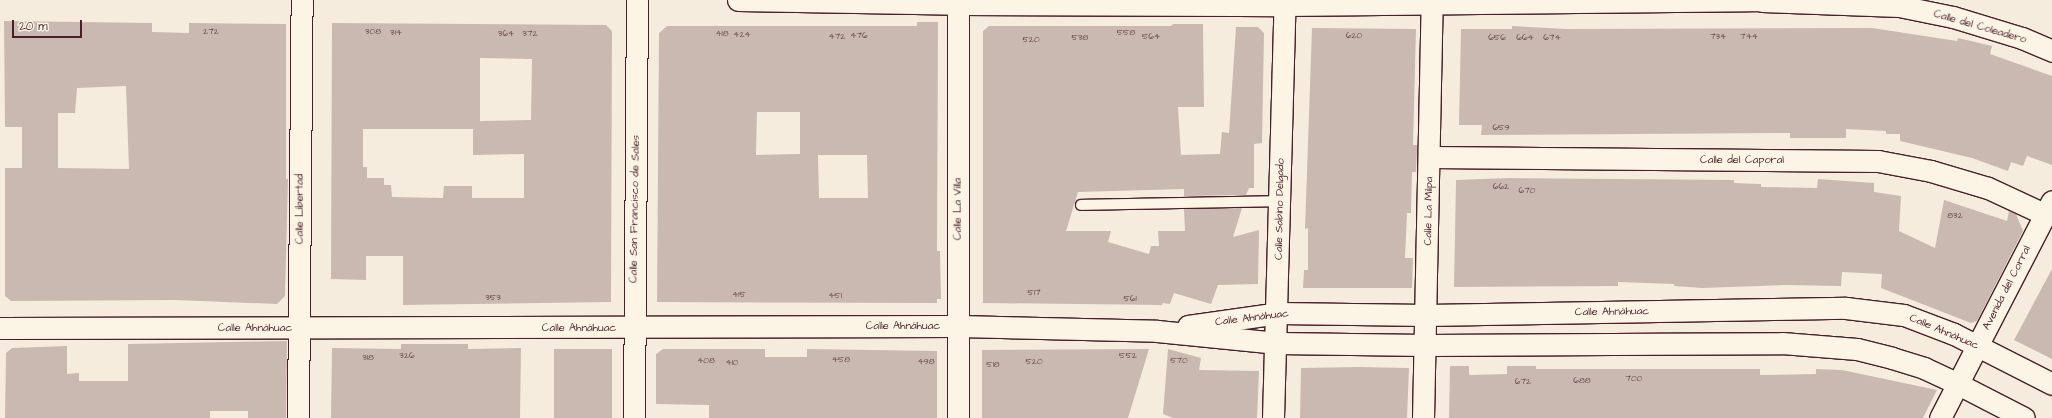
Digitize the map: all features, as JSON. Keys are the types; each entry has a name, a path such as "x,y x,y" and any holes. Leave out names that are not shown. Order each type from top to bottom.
{"street":[{"name":"Calle Libertad","path":"298,418 302,0"},
{"name":"Calle San Francisco de Sales","path":"634,418 637,0"},
{"name":"Calle del Coleadero","path":"738,0 1432,4 1765,1 1899,6 1952,17 2022,38 2052,51"},
{"name":"Calle La Villa","path":"958,2 958,418"},
{"name":"Calle Sabino Delgado","path":"1273,418 1278,313 1285,3"},
{"name":"Calle La Milpa","path":"1423,418 1427,315 1432,4"},
{"name":"Calle del Caporal","path":"1430,157 1878,161 1931,171 2048,208"},
{"name":"Avenida del Corral","path":"1940,418 2048,208"},
{"name":"Calle Ahnáhuac","path":"1157,331 1278,313 1427,315 1846,308 1904,315 1954,334 2052,384"},
{"name":"Calle Ahnáhuac","path":"0,328 299,329 958,326 1157,331 1277,343 1426,345 1782,343 1857,349 1924,368 2024,418"}],"lane":[{"path":"1081,205 1280,201"}],"building":[{"path":"4,21 152,23 152,32 189,33 189,23 286,24 286,179 288,179 285,296 277,304 175,300 11,301 5,296 5,168 22,168 22,127 5,127","holes":["126,86 129,169 58,168 58,113 75,113 77,88"]},
{"path":"917,22 938,22 937,251 940,251 941,299 937,299 937,303 657,302 659,33 667,26 917,26","holes":["757,112 800,112 800,154 756,155","818,155 867,155 868,198 819,198"]},
{"path":"332,23 606,25 612,31 611,302 403,305 403,256 366,256 366,280 331,279","holes":["480,58 532,59 531,120 480,121","363,129 473,129 473,155 524,154 524,198 472,198 472,186 444,186 443,198 392,197 391,185 384,185 384,178 367,178 367,167 363,167"]},
{"path":"1173,24 1203,24 1204,107 1178,107 1181,155 1220,154 1222,132 1229,133 1236,27 1258,27 1264,33 1262,143 1254,144 1254,188 1249,188 1246,195 1184,196 1184,189 1078,192 1066,231 1111,231 1108,242 1149,254 1151,246 1159,246 1158,231 1185,231 1184,209 1242,208 1233,237 1259,230 1258,284 1218,285 1211,304 1174,293 1170,304 1163,303 1162,305 983,303 983,31 989,26 1171,26"},
{"path":"1512,26 1567,29 1872,28 1957,41 1958,38 1992,46 1990,54 2052,76 2052,165 2027,156 2023,166 2011,162 2008,171 1972,158 1900,141 1900,134 1886,134 1886,131 1846,129 1846,138 1790,138 1790,133 1481,135 1482,125 1459,125 1461,29 1512,29"},
{"path":"1312,28 1416,29 1413,145 1417,145 1416,172 1412,172 1411,213 1407,213 1405,258 1413,258 1412,288 1303,288 1304,270 1308,270 1308,228 1305,229"},
{"path":"1510,178 1734,180 1734,183 1761,184 1761,187 1817,188 1818,179 1874,183 1874,192 1901,196 1899,231 1935,248 1944,200 2007,221 2009,211 2016,214 2023,231 1977,321 1971,323 1881,288 1882,274 1842,272 1841,286 1786,285 1702,288 1674,286 1674,284 1618,282 1618,286 1454,287 1456,180"},
{"path":"2052,269 2052,359 2014,340"},
{"path":"287,341 286,418 248,418 248,411 210,411 210,418 5,418 6,353 12,348 67,346 67,374 79,373 79,381 128,381 128,344"},
{"path":"401,344 468,344 468,349 521,348 520,418 331,418 332,348 401,349"},
{"path":"554,349 612,349 612,418 554,418"},
{"path":"663,349 765,349 765,357 807,357 807,349 937,351 937,418 709,418 709,405 656,404 656,354"},
{"path":"1149,349 1128,418 982,418 982,350"},
{"path":"1168,349 1201,358 1199,370 1259,371 1257,418 1173,418 1163,414"},
{"path":"1450,366 1469,366 1469,375 1507,374 1507,366 1536,366 1536,369 1760,369 1760,375 1816,374 1816,369 1842,370 1937,390 1923,418 1449,418"},
{"path":"1301,368 1409,368 1407,418 1300,418"}]}
